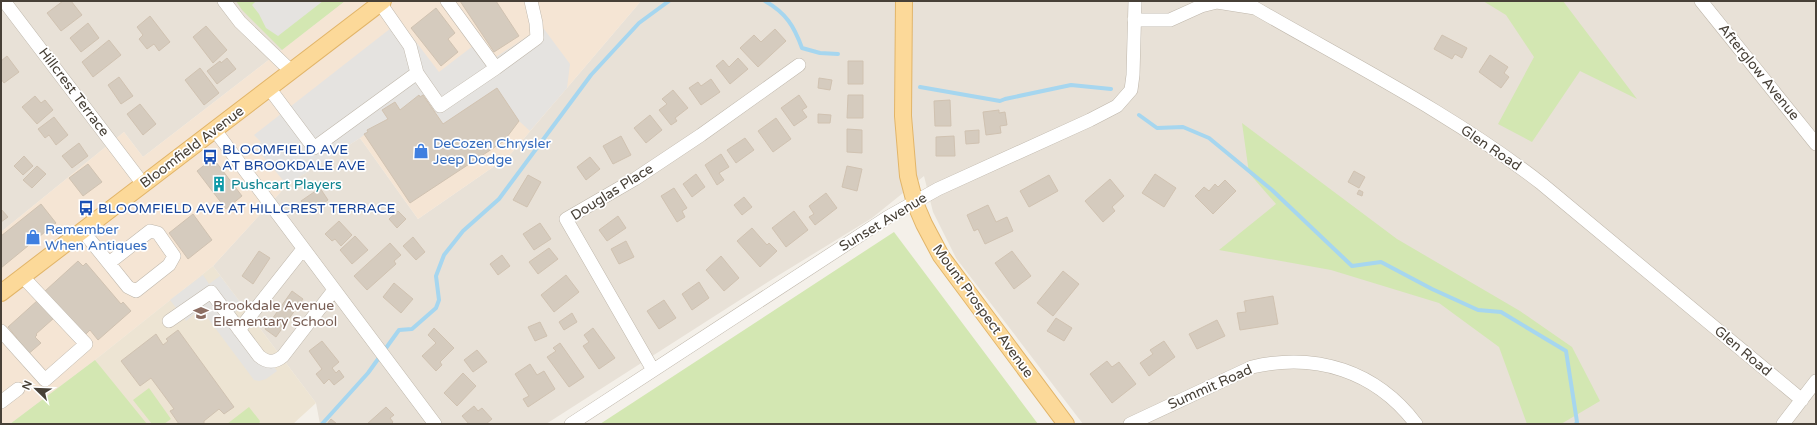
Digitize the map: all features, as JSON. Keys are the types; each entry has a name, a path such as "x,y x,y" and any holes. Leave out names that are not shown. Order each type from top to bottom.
{"main road":[{"name":"Mount Prospect Avenue","path":"904,1 903,116 908,176 915,203 941,256 1066,424"},
{"name":"Bloomfield Avenue","path":"1,293 382,2"}],"street":[{"name":"Hillcrest Terrace","path":"4,1 143,184"},
{"path":"224,1 240,22 291,71"},
{"path":"447,1 496,68"},
{"path":"382,2 410,46 417,73 440,106 537,38 536,23 531,1"},
{"name":"Sunset Avenue","path":"571,424 888,217 938,189 1097,117 1117,106 1131,90 1133,75 1135,1"},
{"name":"Afterglow Avenue","path":"1701,1 1816,144"},
{"name":"Glen Road","path":"1134,20 1170,20 1201,6 1216,2 1257,4 1468,131 1506,156 1542,184 1802,400"},
{"name":"Douglas Place","path":"653,370 566,219 635,179 701,135 799,65"},
{"path":"269,88 314,148 417,73"},
{"path":"214,129 375,346 435,424"},
{"path":"82,230 128,287 136,291 169,265 174,256 158,233 150,231 109,263"},
{"path":"239,330 303,249"},
{"path":"1,331 45,380 86,344 22,276"},
{"path":"169,322 212,292 262,359 266,361 276,361 283,356 334,290"},
{"name":"Summit Road","path":"1130,424 1252,367 1267,363 1297,361 1328,365 1359,376 1386,393 1398,403 1416,424"},
{"path":"1783,424 1816,381"},
{"path":"1,402 18,389"}],"shaded area":[{"path":"1,1 345,1 143,157 124,132 1,232"},
{"path":"256,1 323,1 278,36 266,28 259,14 252,5"},
{"path":"345,1 641,1 509,156 418,219 360,138 287,185 213,266 95,360 10,424 1,424 1,232 124,132 143,157"},
{"path":"641,1 1816,1 1816,424 1083,424 956,258 933,212 924,176 872,218 779,275 546,424 320,424 316,403 213,266 287,185 360,138 418,219 509,156"},
{"path":"400,21 439,72 482,39 496,57 528,36 544,29 570,64 567,88 530,131 519,121 497,88 443,124 424,95 420,97 419,95 400,110 395,102 382,110 388,119 367,130 368,132 360,138 287,185 256,148 261,142 254,135"},
{"name":"Brookdale Avenue Elementary School","path":"213,266 316,403 293,424 10,424 95,360"},
{"path":"203,275 209,284 220,276 243,306 234,313 277,371 266,379 259,381 254,380 204,313 197,312 186,321 170,300"}],"green space":[{"path":"236,1 345,1 282,50 242,10"},
{"path":"1483,1 1563,1 1637,99 1580,71 1532,142 1498,124 1534,57 1506,15"},
{"path":"1242,123 1397,239 1520,311 1572,347 1600,401 1561,424 1527,424 1499,347 1439,303 1331,270 1219,250 1276,204 1249,173"},
{"path":"894,232 1038,424 600,424"},
{"path":"95,360 147,424 10,424"},
{"path":"149,388 171,419 164,424 152,424 133,400"},
{"path":"249,407 260,421 259,424 227,424"}],"building":[{"path":"63,1 71,1 82,15 61,31 47,13"},
{"path":"460,1 496,1 519,36 494,52"},
{"path":"436,8 455,33 448,39 458,52 441,66 411,28"},
{"path":"150,16 170,42 159,51 154,44 147,49 139,39 143,35 137,27"},
{"path":"88,23 99,38 81,52 70,38"},
{"path":"206,26 227,50 213,63 193,37"},
{"path":"775,29 786,41 758,67 740,48 754,35 761,42"},
{"path":"1442,35 1467,48 1462,58 1455,54 1452,59 1434,49"},
{"path":"109,40 121,55 93,77 82,62"},
{"path":"1490,55 1508,67 1504,73 1509,77 1501,88 1479,72"},
{"path":"7,56 19,72 4,83 1,79 1,61"},
{"path":"227,58 236,69 217,84 207,71 220,61 221,63"},
{"path":"738,58 748,69 730,84 716,66 723,60 729,67"},
{"path":"848,61 863,61 863,84 848,84"},
{"path":"200,68 219,93 204,105 185,80"},
{"path":"119,77 133,96 121,104 108,85"},
{"path":"819,78 832,80 830,90 818,88"},
{"path":"711,79 720,92 701,105 689,88 698,82 701,86"},
{"path":"497,88 519,121 504,141 410,203 364,134 368,132 367,130 388,119 382,110 395,102 400,110 419,95 420,97 423,95 443,124"},
{"path":"673,90 688,108 675,118 677,121 671,125 659,110 667,104 662,99"},
{"path":"799,95 807,107 802,110 807,117 794,126 781,108"},
{"path":"848,95 863,95 863,118 847,118"},
{"path":"35,96 41,103 45,100 53,110 37,124 22,107"},
{"path":"950,100 951,126 935,126 934,101"},
{"path":"140,104 156,124 143,135 127,114"},
{"path":"999,110 999,113 1005,112 1007,125 1000,126 1001,133 986,135 983,112"},
{"path":"818,114 831,115 830,123 818,123"},
{"path":"650,115 662,130 646,143 634,128"},
{"path":"54,117 68,135 56,145 49,135 45,138 38,129"},
{"path":"776,118 791,139 773,152 758,131"},
{"path":"847,129 862,130 862,153 847,152"},
{"path":"979,130 979,143 966,144 965,131"},
{"path":"621,136 631,155 613,164 603,146"},
{"path":"954,136 955,156 936,156 936,137"},
{"path":"745,138 754,150 736,163 727,150"},
{"path":"79,143 88,156 72,168 62,156"},
{"path":"721,154 729,167 719,173 724,180 717,185 705,165"},
{"path":"24,156 33,166 23,175 14,166"},
{"path":"590,157 600,169 586,180 577,167"},
{"name":"Pushcart Players","path":"213,158 242,196 226,209 197,171"},
{"path":"88,164 102,182 83,196 69,178"},
{"path":"37,166 46,174 32,188 23,180"},
{"path":"847,166 862,169 857,191 842,187"},
{"path":"1354,171 1365,177 1359,188 1348,182"},
{"path":"696,174 705,187 692,197 683,184"},
{"path":"1155,174 1176,188 1164,207 1142,193"},
{"path":"528,175 541,182 527,207 513,200"},
{"path":"1049,175 1058,191 1029,207 1020,191"},
{"path":"1110,179 1124,196 1112,207 1115,211 1103,222 1085,201"},
{"path":"1225,180 1236,191 1213,214 1195,196 1204,187 1209,191 1215,184 1218,187"},
{"path":"320,188 328,200 309,213 301,201"},
{"path":"674,188 687,208 682,211 685,217 677,222 661,196"},
{"path":"1359,190 1363,192 1362,196 1357,194"},
{"path":"826,193 837,208 815,225 809,217 814,214 809,206"},
{"path":"744,197 752,207 742,215 734,205"},
{"path":"41,204 56,223 1,268 1,236"},
{"path":"988,205 996,222 1007,217 1013,231 985,244 978,229 974,231 967,215"},
{"path":"1,209 8,217 1,222"},
{"path":"398,211 406,219 397,228 389,219"},
{"path":"794,211 808,230 786,247 772,228"},
{"path":"193,214 212,240 188,259 169,233"},
{"path":"618,216 626,228 607,241 599,230"},
{"path":"339,221 352,235 341,246 335,239 332,241 325,234"},
{"path":"540,223 551,239 534,250 523,234"},
{"path":"752,228 767,245 769,243 777,251 760,267 737,241"},
{"path":"355,236 368,250 352,264 340,250"},
{"path":"413,237 425,252 416,260 403,246"},
{"path":"626,241 634,257 619,264 611,249"},
{"path":"390,243 401,255 394,261 396,264 367,290 354,276"},
{"path":"549,248 558,259 538,274 529,262"},
{"path":"259,251 270,258 253,284 242,276"},
{"path":"1012,251 1031,276 1014,289 995,263"},
{"path":"502,255 510,266 498,275 490,264"},
{"path":"721,256 739,278 724,291 706,270"},
{"path":"78,261 83,266 86,263 121,304 123,302 131,311 98,340 90,330 84,336 45,291"},
{"path":"1063,271 1079,284 1053,316 1037,303"},
{"path":"566,275 579,292 554,312 541,295"},
{"path":"699,282 709,298 692,310 682,294"},
{"path":"394,283 413,299 401,313 383,297"},
{"path":"292,291 303,299 276,337 265,329"},
{"path":"1273,296 1278,324 1240,330 1237,313 1246,312 1244,301"},
{"path":"38,300 54,318 36,334 37,335 35,337 41,343 26,356 13,342 17,338 8,327"},
{"path":"664,300 676,318 659,329 647,311"},
{"path":"572,313 577,322 564,330 559,322"},
{"path":"1056,318 1072,328 1064,341 1047,331"},
{"path":"1217,320 1225,336 1197,349 1189,334"},
{"path":"540,322 547,336 535,341 528,327"},
{"path":"434,328 454,348 440,362 442,365 436,371 422,356 436,343 428,335"},
{"path":"593,328 615,358 599,369 583,346 589,342 584,335"},
{"name":"Brookdale Avenue Elementary School","path":"178,330 234,407 224,414 219,409 204,421 204,424 179,424 170,411 174,409 151,378 140,386 121,361 156,334 163,345 168,341 166,339"},
{"path":"322,341 339,362 332,368 336,373 339,370 344,377 334,385 329,379 324,384 316,374 322,369 309,351"},
{"path":"1164,341 1175,357 1149,376 1140,363 1153,354 1150,350"},
{"path":"560,343 584,377 569,387 547,357 556,351 553,348"},
{"path":"477,350 487,362 473,372 464,360"},
{"path":"1107,361 1112,367 1119,362 1136,384 1112,403 1090,374"},
{"path":"530,364 537,375 544,371 555,389 528,407 523,399 529,396 515,374"},
{"path":"463,373 476,386 457,406 444,393"},
{"path":"474,406 478,411 482,408 492,419 486,424 469,424 462,416"},
{"path":"386,407 394,415 390,418 393,422 391,424 367,424"},
{"path":"331,419 337,424 327,424"}],"waterway":[{"path":"322,424 368,373 399,330 412,329 436,308 439,300 436,276 444,255 463,231 499,199 591,75 639,23 669,1"},
{"path":"765,1 784,15 796,33 802,48 820,53 838,54"},
{"path":"920,87 1000,101 1071,85 1111,89"},
{"path":"1139,115 1157,128 1183,127 1209,138 1272,190 1352,266 1381,262 1432,289 1478,310 1501,312 1566,351 1577,422 1576,424"}],"place":[{"name":"DeCozen Chrysler Jeep Dodge","path":"421,151"},
{"name":"BLOOMFIELD AVE AT BROOKDALE AVE","path":"210,157"},
{"name":"Pushcart Players","path":"219,184"},
{"name":"BLOOMFIELD AVE AT HILLCREST TERRACE","path":"86,208"},
{"name":"Remember When Antiques","path":"33,237"},
{"name":"Brookdale Avenue Elementary School","path":"201,313"}]}
